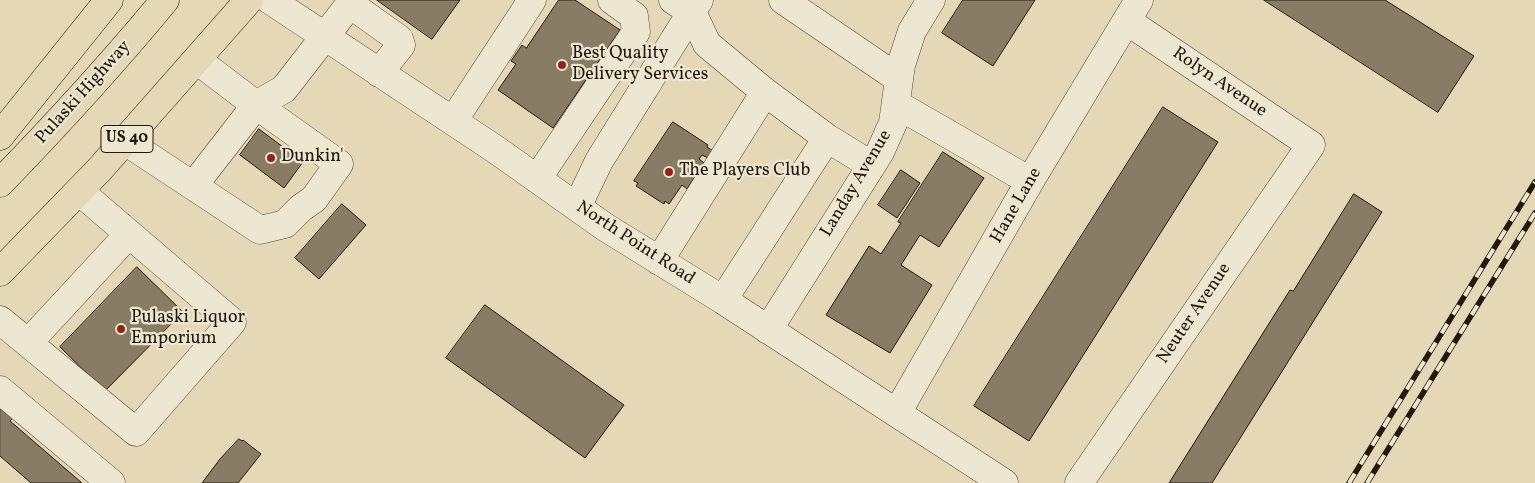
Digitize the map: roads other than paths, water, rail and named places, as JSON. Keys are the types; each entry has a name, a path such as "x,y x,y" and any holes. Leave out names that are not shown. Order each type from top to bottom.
{"main road":[{"path":"0,136 109,0"},
{"name":"Pulaski Highway","path":"0,183 52,130 165,0"},
{"name":"US 40","path":"0,272 125,141 249,0"}],"street":[{"name":"North Point Road","path":"270,0 659,261 724,300 1004,483"},
{"path":"453,121 532,0"},
{"path":"537,179 636,32 634,16 612,0"},
{"path":"783,0 898,92 1030,181"},
{"name":"Landay Avenue","path":"768,330 880,152 893,123 901,65 912,31 931,0"},
{"path":"194,185 284,89 325,36 348,2 399,39 401,45 379,72"},
{"path":"688,4 707,44 765,92 827,138 871,165"},
{"path":"577,207 598,161 688,4"},
{"name":"Rolyn Avenue","path":"1133,10 1311,146"},
{"name":"Hane Lane","path":"897,413 1030,181 1133,10"},
{"path":"125,141 260,230 286,224 301,208 314,198 339,164 197,60"},
{"path":"659,261 765,92"},
{"path":"724,300 827,138"},
{"name":"Neuter Avenue","path":"1079,483 1311,146"},
{"path":"0,320 136,432 232,322 79,191"},
{"path":"28,343 129,234"},
{"path":"0,390 111,483"}],"railway":[{"path":"1349,483 1535,182"},
{"path":"1367,483 1535,213"}],"place":[{"name":"Best Quality Delivery Services","path":"562,65"},
{"name":"Dunkin'","path":"271,158"},
{"name":"The Players Club","path":"669,172"},
{"name":"Pulaski Liquor Emporium","path":"121,329"}]}
